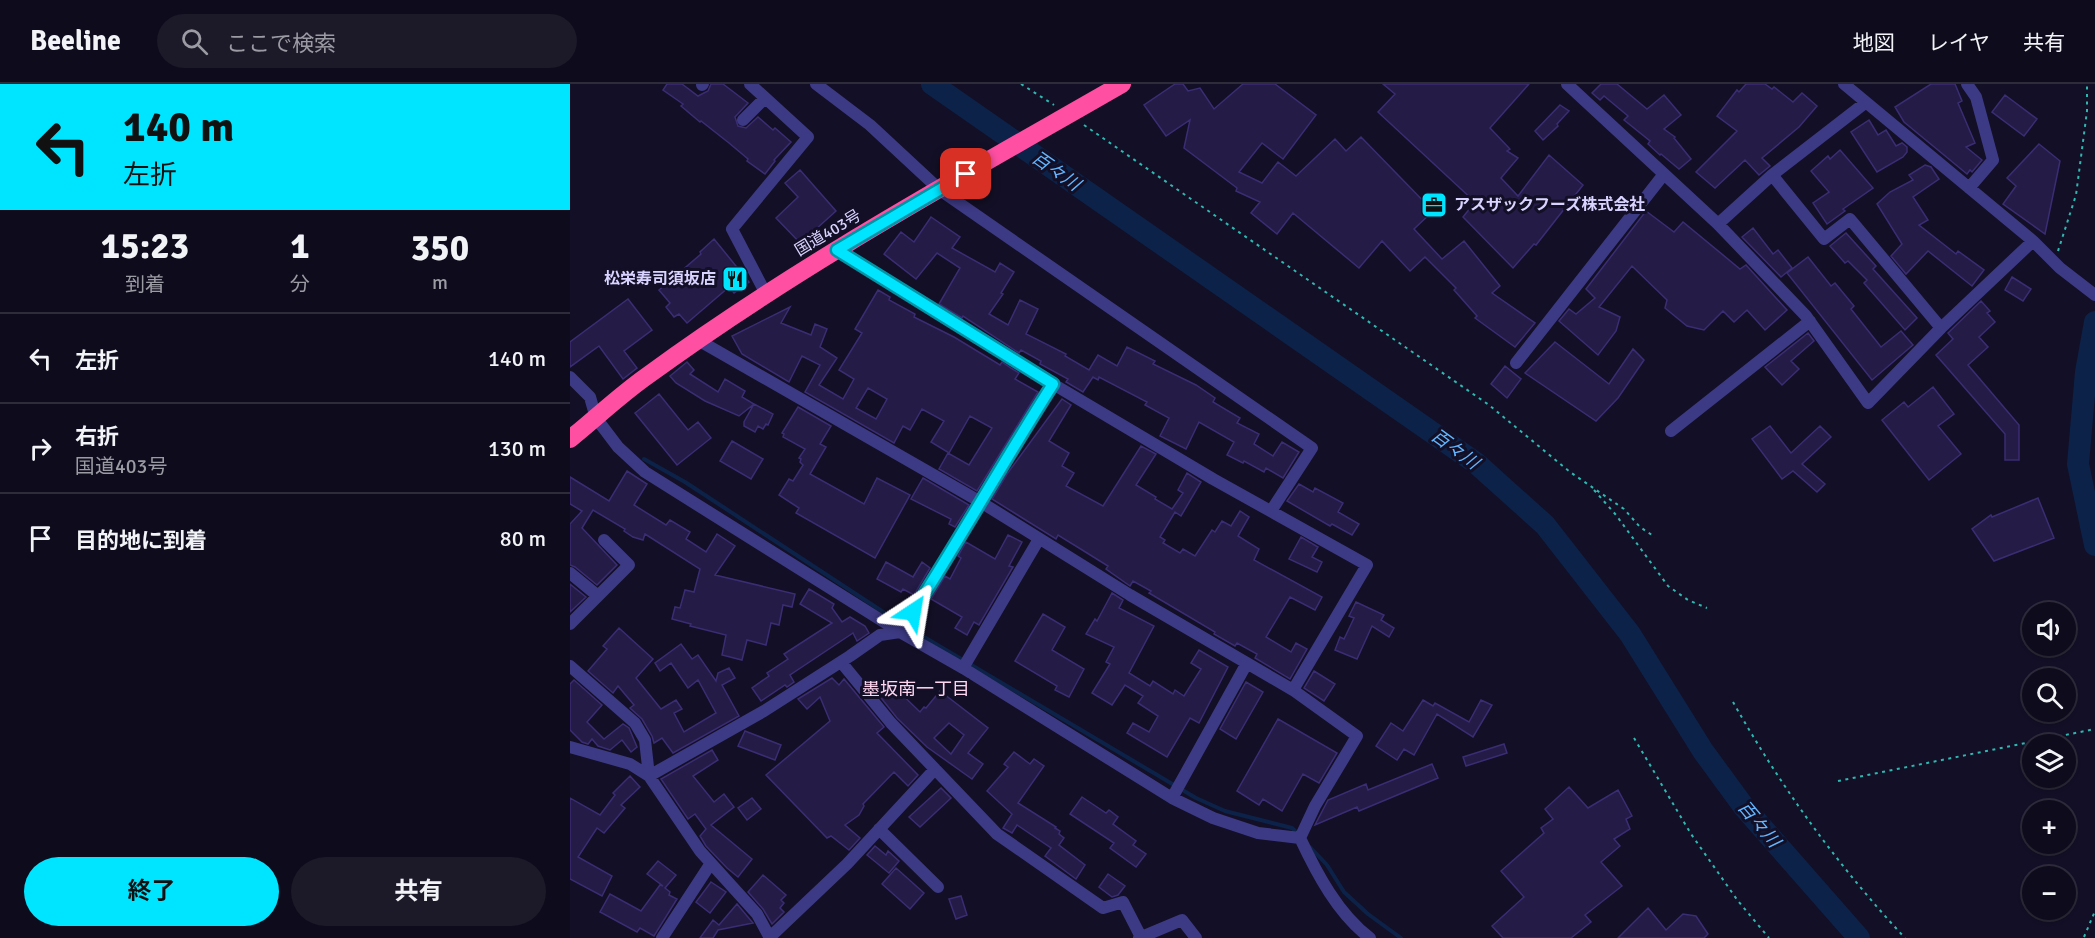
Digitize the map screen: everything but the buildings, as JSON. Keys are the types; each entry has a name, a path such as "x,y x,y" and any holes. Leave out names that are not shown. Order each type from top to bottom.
{"highway":[{"name":"国道403号","path":"570,439 645,377 766,294 837,250 1122,84"}],"street":[{"path":"750,84 808,137 732,229 766,294"},
{"path":"816,84 870,125 943,188 1312,448 1271,511"},
{"path":"1567,84 1718,224 1810,321 1868,403 1941,328 2033,241"},
{"path":"1844,84 2095,295"},
{"path":"1967,84 1976,97 1993,160 1969,188"},
{"path":"743,120 765,98"},
{"path":"1718,224 1772,175 1865,103"},
{"path":"1516,363 1664,174"},
{"path":"1772,175 1824,239 1850,219 1941,328"},
{"path":"837,250 1053,384 1367,565 1293,690"},
{"path":"1671,431 1810,321"},
{"path":"698,340 979,501 1293,690 1358,736 1315,806 1300,838"},
{"path":"570,376 590,397 596,418 618,447 645,472 900,632 963,668 1172,798 1213,818 1258,832 1300,838"},
{"path":"649,776 764,711 880,635 900,632 1053,384"},
{"path":"963,668 1039,538"},
{"path":"570,624 628,565 604,540"},
{"path":"570,573 598,596"},
{"path":"841,662 891,723 997,834 1103,908 1123,902 1141,938 1182,920 1196,938"},
{"path":"1172,798 1247,663"},
{"path":"572,672 635,723 645,741 649,776"},
{"path":"570,747 630,764 649,776 711,863 757,914 770,937 847,864 935,769"},
{"path":"879,830 938,887"},
{"path":"1300,838 1315,870 1334,898 1357,928 1370,938"},
{"path":"662,938 711,863"}],"path":[{"path":"1021,84 1489,405 1570,472 1624,509 1640,527 1655,537"},
{"path":"2057,265 2076,195 2087,111 2087,84"},
{"path":"1590,486 1616,514 1668,586 1688,600 1707,608"},
{"path":"1733,702 1764,756 1813,828 1871,901 1905,938"},
{"path":"1838,781 2095,729"},
{"path":"1634,738 1691,834 1738,901 1768,938"},
{"path":"2084,937 2095,912"}],"waterway":[{"name":"百々川","path":"932,84 1476,463 1545,525 1630,634 1703,751 1744,807 1859,938"},
{"path":"2095,322 2086,372 2078,464 2095,545"},
{"path":"644,459 685,482 897,621 1196,798 1225,811 1292,828 1299,835"},
{"path":"1310,847 1327,865 1344,892 1368,914 1401,938"}],"place":[{"name":"アスザックフーズ株式会社","path":"1434,205"},
{"name":"松栄寿司須坂店","path":"735,279"}],"district":[{"name":"墨坂南一丁目","path":"916,689"}],"route":[{"path":"913,612 951,552 979,501 1053,384 837,250 966,174"}]}
